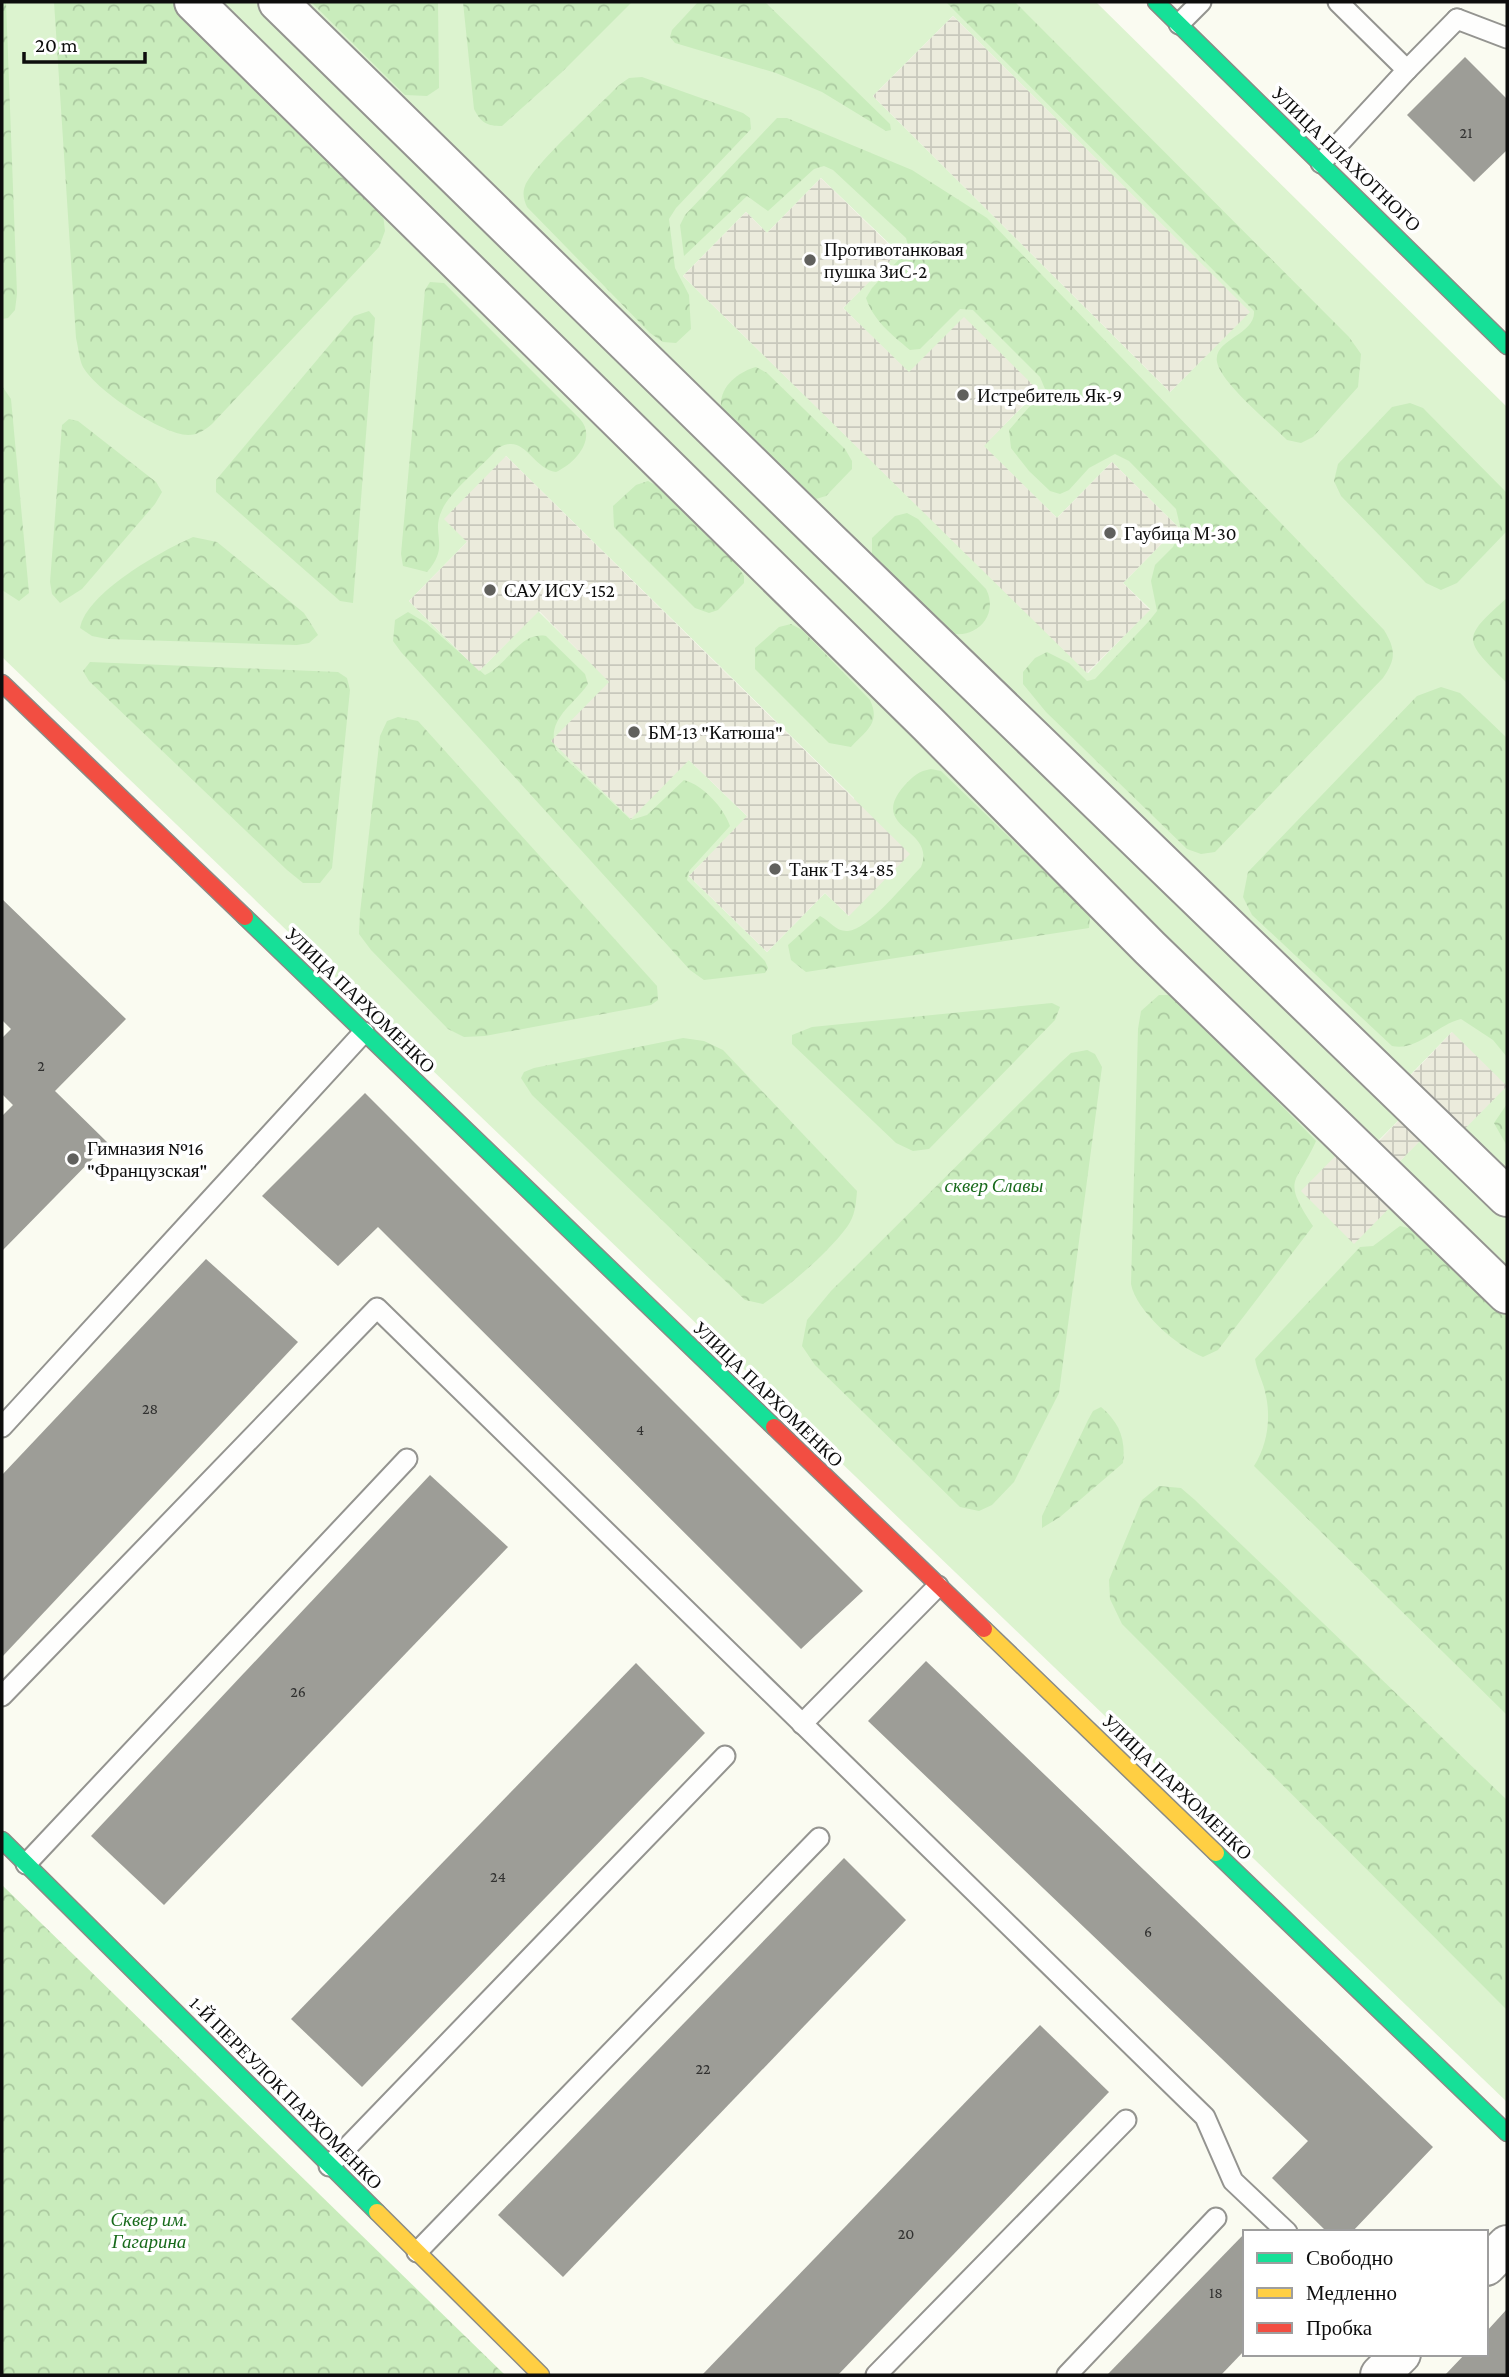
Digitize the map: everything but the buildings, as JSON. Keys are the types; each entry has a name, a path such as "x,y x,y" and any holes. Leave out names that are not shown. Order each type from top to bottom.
{"street":[{"path":"194,2 927,723 1150,948 1507,1294"},
{"path":"278,2 828,540 1507,1197"},
{"name":"УЛИЦА ПЛАХОТНОГО","path":"1156,2 1507,346"},
{"name":"УЛИЦА ПАРХОМЕНКО","path":"2,683 1507,2133"},
{"name":"1-Й ПЕРЕУЛОК ПАРХОМЕНКО","path":"2,1840 541,2375"},
{"path":"1488,2264 1507,2245"},
{"path":"1380,2375 1399,2356"}],"lane":[{"path":"1179,24 1201,2"},
{"path":"1338,2 1407,70"},
{"path":"1321,163 1407,70 1455,10 1507,38"},
{"path":"2,1427 364,1032"},
{"path":"2,1696 377,1308 1205,2117 1233,2181 1285,2230"},
{"path":"26,1864 407,1459"},
{"path":"802,1724 938,1587"},
{"path":"329,2166 725,1756"},
{"path":"417,2252 819,1839"},
{"path":"876,2375 1126,2120"},
{"path":"1067,2375 1216,2218"}],"green space":[{"name":"сквер Славы","path":"2,2 1096,2 1507,407 1507,2102 2,657","holes":["953,16 1249,312 1170,392 873,96","821,178 898,252 843,308 909,373 1038,391 983,446 1057,518 1112,462 1178,527 1123,583 1150,609 1088,673 683,276 746,212 767,233","506,456 854,798 849,916 825,893 767,952 689,876 748,817 689,760 552,741 610,682 538,611 479,671 409,601 467,542","1452,1032 1426,1134 1397,1164 1376,1143 1405,1114 1389,1097"]},
{"path":"2,2 6,2 17,294 15,310 8,318 2,319"},
{"path":"54,2 178,2 383,214 385,231 379,247 212,424 198,433 177,433 146,419 99,386 82,365 76,338"},
{"path":"311,2 438,2 439,88 427,96 405,95"},
{"path":"463,2 632,2 561,73 502,126 485,123 474,109"},
{"path":"698,2 765,2 890,124 891,130 886,131 822,92 776,73 675,43 670,37 672,30"},
{"path":"946,2 1015,2 1349,337 1361,354 1358,387 1313,437 1301,443 1287,440 1237,392 1220,371 1217,362 1221,348 1248,326 1254,311"},
{"path":"642,77 743,113 750,118 751,129 676,208 669,219 675,268 689,295 691,329 676,343 663,342 650,333 527,207 524,197 525,186 531,176 568,135 619,85 629,78"},
{"path":"777,118 787,118 912,170 987,218 1384,630 1393,654 1383,678 1215,852 1201,854 1187,849 1046,712 1023,684 1023,672 1035,658 1047,652 1069,663 1087,681 1095,679 1149,621 1157,611 1151,581 1155,565 1173,547 1181,530 1176,509 1129,461 1115,454 1089,468 1069,490 1060,494 1050,491 1029,471 1011,448 1009,430 1045,389 1040,377 973,310 960,309 920,349 910,350 884,327 866,298 909,249 906,238 833,170 824,166 814,169 768,211 747,196 684,256 680,225 685,215"},
{"path":"430,282 444,283 580,419 586,434 585,442 577,456 556,472 547,469 515,444 498,448 446,502 439,519 438,554 427,572 403,566 401,554 425,290"},
{"path":"369,311 375,318 353,603 340,601 216,492 216,480 354,316"},
{"path":"756,367 767,373 845,449 852,461 852,469 826,496 816,499 804,494 722,413 722,397 729,384 741,373"},
{"path":"2,386 11,399 29,593 19,601 2,590"},
{"path":"1410,403 1423,408 1507,493 1507,531 1457,583 1441,590 1426,583 1341,496 1334,481 1338,464 1392,407"},
{"path":"69,419 78,421 156,482 162,492 155,504 82,589 60,603 52,594 50,582 62,425"},
{"path":"648,481 659,487 736,564 744,576 744,583 718,610 709,613 695,608 614,527 613,506 636,485"},
{"path":"907,513 918,519 986,589 990,609 982,624 975,630 956,634 946,632 872,559 872,538 895,516"},
{"path":"193,537 217,542 304,613 318,635 309,643 297,645 107,639 92,636 80,628 85,615 110,588 145,563"},
{"path":"1507,598 1507,683 1483,657 1473,640 1481,623"},
{"path":"408,612 426,623 485,675 493,671 521,644 537,636 546,636 585,674 588,684 557,722 554,730 556,750 631,820 647,815 684,780 712,798 730,826 689,871 687,880 765,961 768,968 765,973 704,980 690,970 401,652 393,641 395,620"},
{"path":"791,624 802,630 870,700 873,721 851,747 829,743 755,669 755,648 779,627"},
{"path":"90,662 338,672 347,678 350,690 332,868 320,883 303,883 287,870 89,681 83,671"},
{"path":"1441,687 1460,693 1507,738 1507,1057 1493,1040 1461,1019 1411,1045 1392,1046 1252,915 1243,897 1248,872 1417,696"},
{"path":"398,717 418,721 657,986 658,1000 651,1005 485,1036 464,1037 448,1029 371,950 359,934 380,736 387,721"},
{"path":"931,769 941,771 1082,908 1090,917 1089,928 806,972 791,960 788,945 820,916 840,930 856,929 897,894 921,867 923,854 920,844 897,820 893,811 895,800 904,786 916,774"},
{"path":"1159,995 1174,995 1316,1141 1295,1182 1297,1198 1313,1226 1218,1350 1203,1357 1171,1337 1149,1316 1131,1284 1138,1029 1141,1011"},
{"path":"1052,1003 1060,1007 1055,1020 929,1149 913,1151 896,1143 792,1044 792,1035 812,1027"},
{"path":"683,1038 704,1041 723,1050 857,1191 852,1219 839,1237 808,1268 763,1304 745,1300 532,1095 521,1078 524,1072 534,1068"},
{"path":"1087,1050 1095,1054 1102,1067 1059,1393 1014,1482 992,1505 979,1511 960,1507 815,1365 802,1346 807,1320 831,1291 1060,1063 1071,1053"},
{"path":"1507,1104 1507,1146 1494,1123"},
{"path":"1400,1226 1416,1230 1507,1317 1507,1715 1254,1466 1265,1441 1268,1414 1265,1391 1255,1359 1360,1247 1373,1246"},
{"path":"1101,1407 1120,1432 1123,1463 1060,1517 1042,1528 1042,1516 1088,1420 1093,1411"},
{"path":"1159,1486 1181,1488 1195,1500 1507,1800 1507,2010 1122,1624 1110,1599 1109,1580 1142,1500"},
{"name":"Сквер им. Гагарина","path":"2,1885 505,2375 2,2375"}],"shaded area":[{"path":"953,16 1250,312 1170,392 873,96"},
{"path":"821,178 898,253 843,308 909,372 964,317 1038,390 984,446 1057,518 1112,462 1178,527 1123,583 1150,610 1087,673 683,276 746,212 767,233"},
{"path":"506,456 910,854 849,916 825,893 767,952 689,876 747,816 689,760 631,819 551,741 609,682 539,611 479,671 409,601 467,542 444,519"},
{"path":"1452,1032 1507,1086 1443,1151 1426,1135 1397,1164 1415,1182 1354,1244 1301,1191 1362,1129 1377,1143 1405,1114 1389,1098"}],"traffic: fast":[{"path":"1156,2 1507,346"},
{"path":"245,917 774,1427"},
{"path":"2,1840 377,2212"},
{"path":"1216,1853 1507,2133"}],"traffic: slow":[{"path":"984,1629 1216,1853"},
{"path":"377,2212 541,2375"}],"traffic: jam":[{"path":"2,683 245,917"},
{"path":"774,1427 984,1629"}],"place":[{"name":"Противотанковая пушка ЗиС-2","path":"810,260"},
{"name":"Истребитель Як-9","path":"963,395"},
{"name":"Гаубица М-30","path":"1110,533"},
{"name":"САУ ИСУ-152","path":"490,590"},
{"name":"БМ-13 \"Катюша\"","path":"634,732"},
{"name":"Танк Т-34-85","path":"775,869"},
{"name":"Гимназия №16 \"Французская\"","path":"73,1159"}]}
